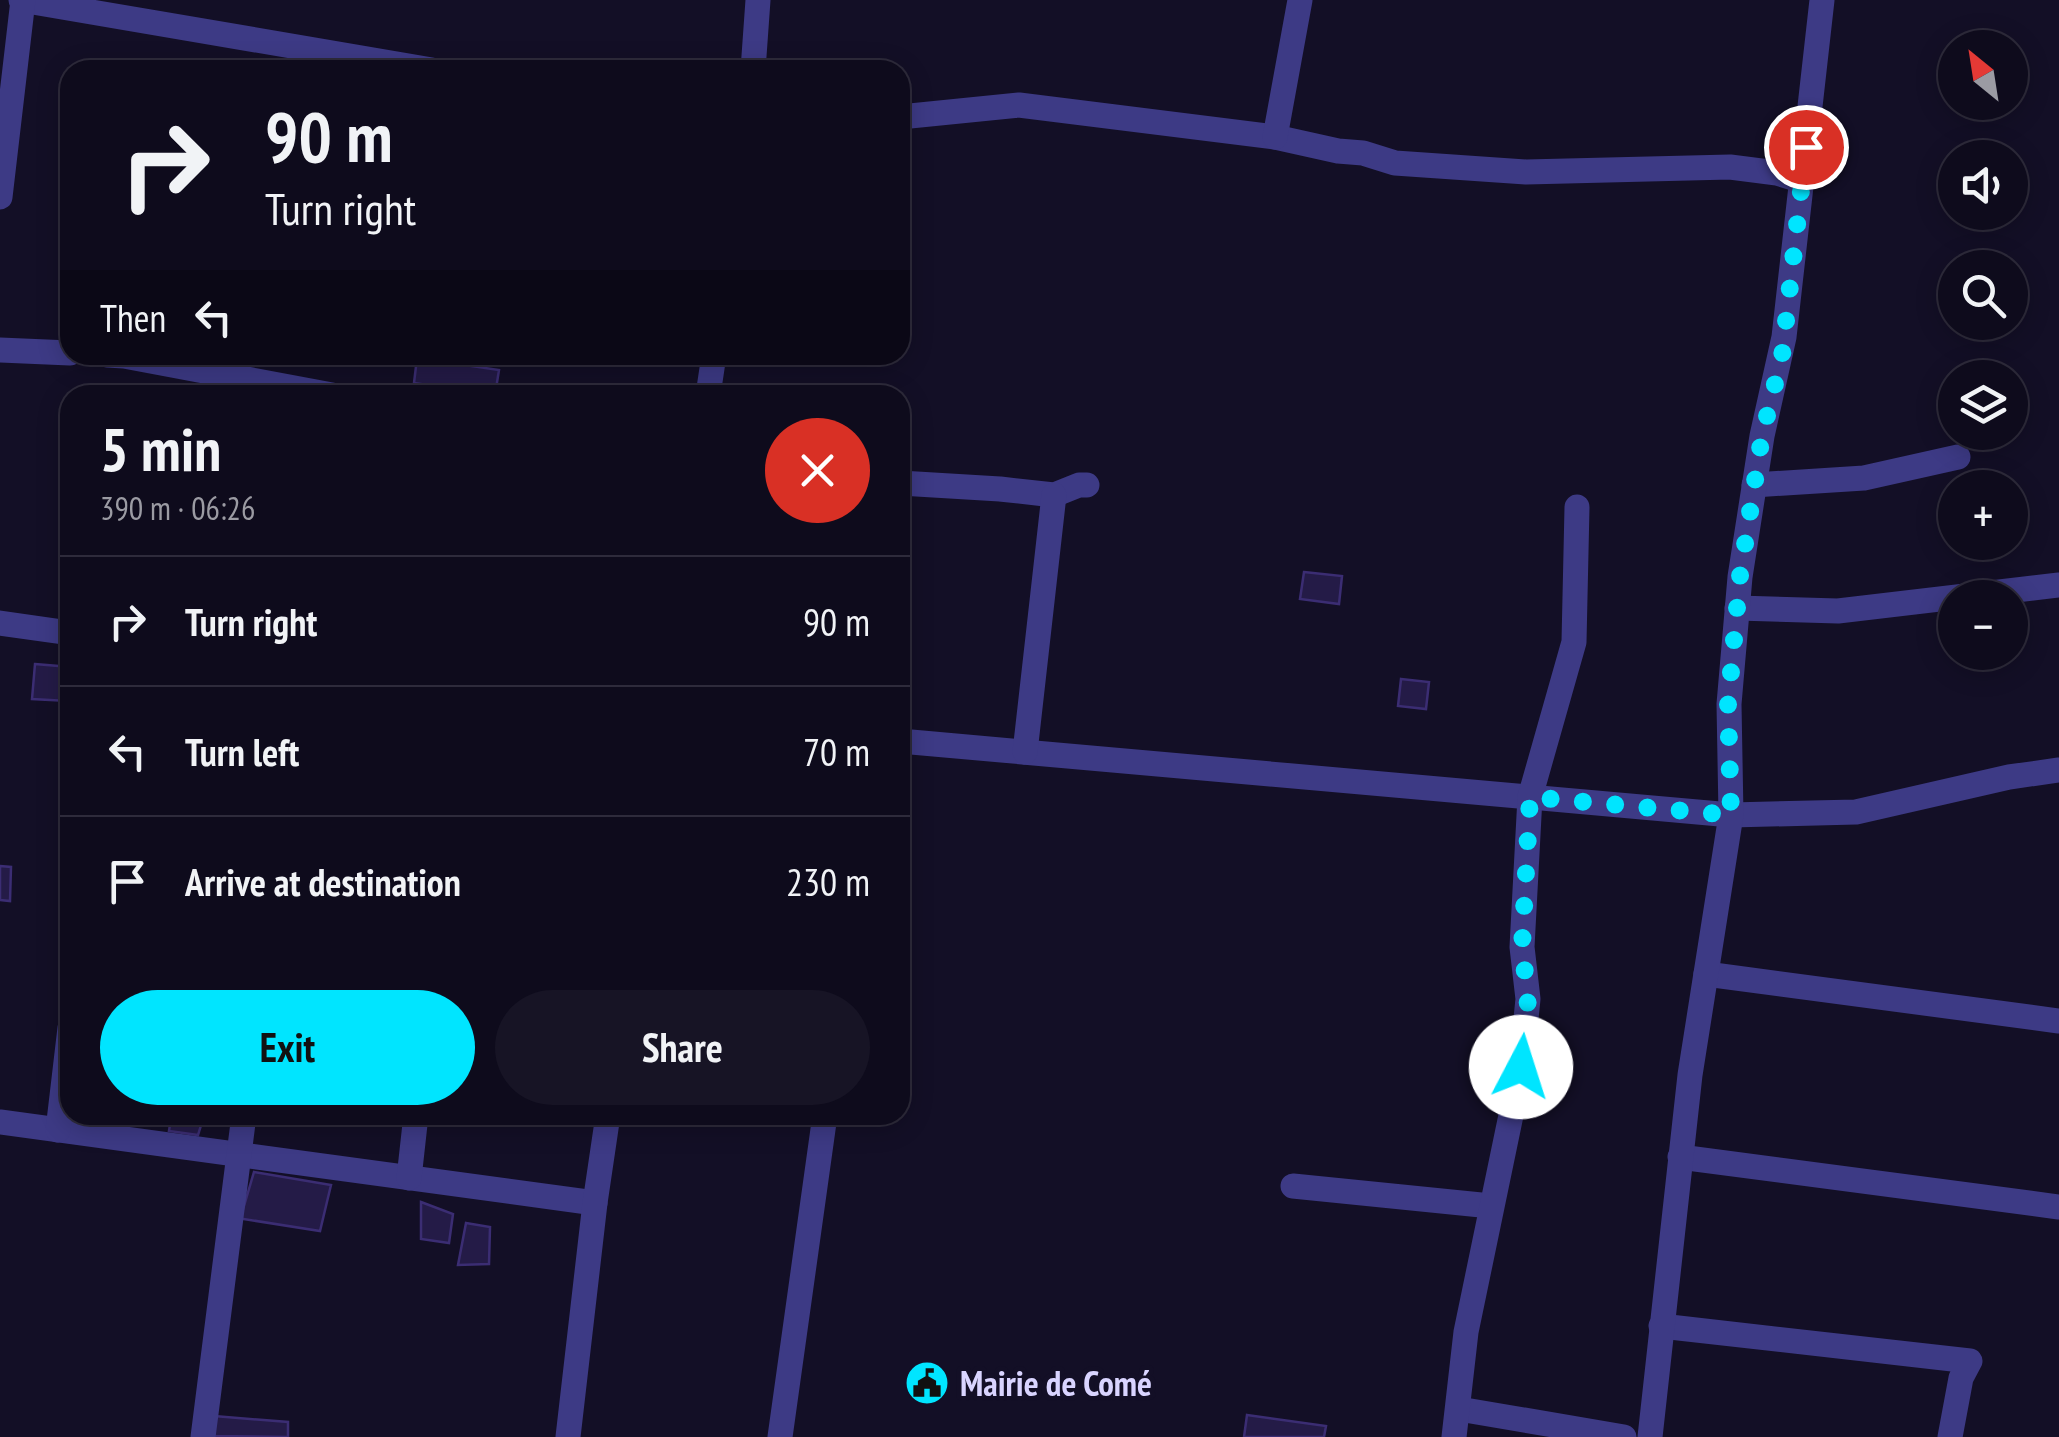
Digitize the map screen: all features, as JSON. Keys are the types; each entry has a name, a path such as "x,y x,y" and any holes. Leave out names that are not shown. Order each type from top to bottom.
{"street":[{"path":"0,197 22,0 373,60"},
{"path":"754,60 758,0"},
{"path":"1276,137 1300,0"},
{"path":"1650,1437 1690,1075 1731,815 1728,704 1738,608 1762,436 1782,356 1822,0"},
{"path":"910,115 1019,106 1276,137 1395,163 1526,172 1730,167 1803,180"},
{"path":"0,350 60,353"},
{"path":"172,365 279,385"},
{"path":"1754,484 1864,478 1958,457"},
{"path":"910,484 1000,488 1054,496 1087,485"},
{"path":"1025,752 1054,496"},
{"path":"1454,1437 1466,1332 1523,1050 1528,999 1522,947 1530,797 1574,642 1577,507"},
{"path":"1738,608 1838,611 2059,585"},
{"path":"0,623 60,632"},
{"path":"910,742 1731,815 1856,812 2009,777 2059,770"},
{"path":"1706,974 2059,1021"},
{"path":"58,1130 60,1113"},
{"path":"0,1122 595,1203"},
{"path":"203,1437 243,1125"},
{"path":"408,1178 415,1125"},
{"path":"568,1437 607,1125"},
{"path":"780,1437 825,1125"},
{"path":"1680,1158 2059,1206"},
{"path":"1294,1186 1491,1206"},
{"path":"1661,1326 1970,1361 1961,1378 1950,1437"},
{"path":"1459,1410 1624,1437"}],"building":[{"path":"416,365 499,370 497,385 414,383"},
{"path":"1304,572 1342,576 1339,604 1300,599"},
{"path":"35,664 60,666 60,701 32,699"},
{"path":"1401,679 1429,682 1426,709 1398,706"},
{"path":"0,866 11,867 10,901 0,900"},
{"path":"170,1125 201,1125 198,1135 169,1131"},
{"path":"254,1172 331,1185 320,1231 231,1217 241,1216"},
{"path":"421,1202 453,1214 449,1243 421,1239"},
{"path":"466,1223 490,1227 489,1264 458,1265"},
{"path":"1247,1415 1326,1426 1324,1437 1244,1437"},
{"path":"214,1416 288,1422 288,1437 214,1436"}],"place":[{"name":"Mairie de Comé","path":"927,1383"}],"route":[{"path":"1521,1067 1528,999 1522,947 1530,797 1731,815 1728,704 1740,576 1762,436 1782,356 1806,147"}]}
